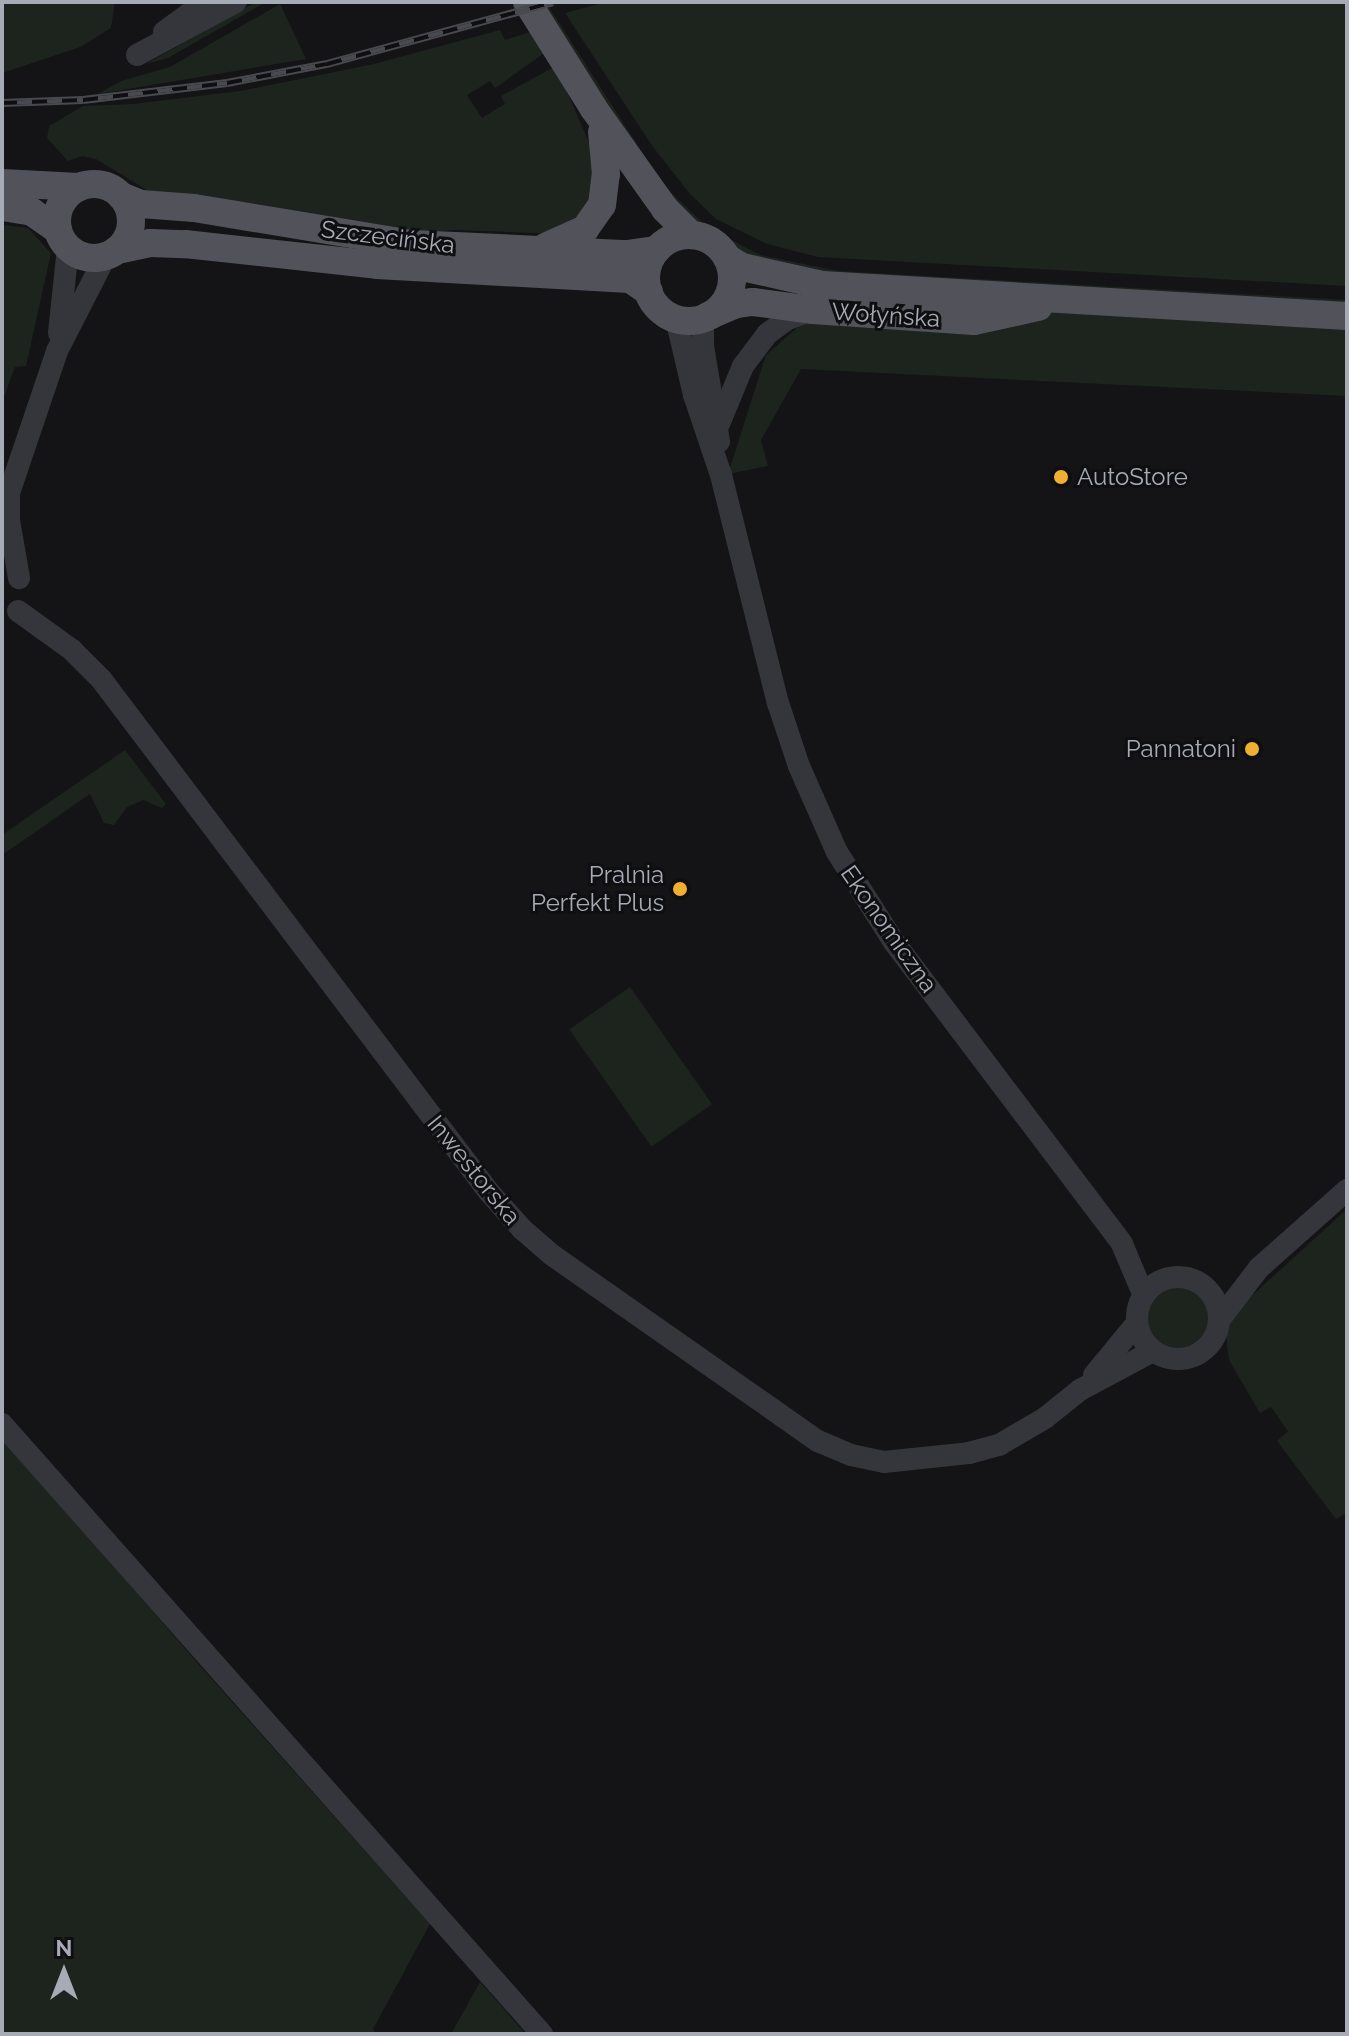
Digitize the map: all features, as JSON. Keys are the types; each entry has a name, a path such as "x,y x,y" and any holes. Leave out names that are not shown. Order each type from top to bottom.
{"main road":[{"path":"527,2 598,120 659,248"},
{"path":"598,120 665,209 691,235"},
{"path":"536,251 585,229 602,205 606,174 598,120"},
{"path":"2,183 106,186 121,196 130,211 131,228 111,253 85,257 32,212 2,207"},
{"path":"63,239 61,205 79,187"},
{"name":"Szczecińska","path":"121,196 141,204 194,208 379,240 627,254 659,248"},
{"path":"691,235 715,243 727,258 732,273 728,295 720,307 695,317 660,308 649,292 647,272 659,248 675,237 691,235"},
{"name":"Szczecińska","path":"111,253 150,243 185,244 377,265 630,279 649,292"},
{"name":"Wołyńska","path":"727,258 742,267 822,285 1347,316"},
{"name":"Wołyńska","path":"695,317 753,302 813,310 974,321 1066,300"}],"street":[{"path":"205,2 132,58 236,2"},
{"path":"57,351 68,273 63,239"},
{"path":"2,518 57,351 111,253"},
{"path":"719,424 743,366 767,334 788,319 813,310"},
{"name":"Ekonomiczna","path":"695,317 719,424 721,475"},
{"name":"Ekonomiczna","path":"695,317 694,395 721,475 778,703 799,766 837,852 894,942 1122,1244 1144,1296"},
{"path":"9,493 10,573 24,595 10,615"},
{"name":"Inwestorska","path":"10,615 72,650 101,679 489,1192 522,1229 552,1255 818,1441 851,1455 884,1462 934,1459 999,1445 1045,1418 1080,1390 1153,1351"},
{"path":"1220,1319 1208,1290 1189,1279 1167,1279 1144,1296 1137,1323 1140,1334 1153,1351 1177,1360 1199,1354 1214,1340 1220,1319 1259,1268 1347,1190"},
{"name":"Ekonomiczna","path":"1122,1244 1167,1279"},
{"path":"1208,1290 1259,1268"},
{"name":"Inwestorska","path":"1080,1390 1137,1323"},
{"path":"2,1424 542,2034"}],"shaded area":[{"path":"2,2 115,2 111,28 80,47 2,73"},
{"path":"256,2 266,2 168,58 146,64"},
{"path":"606,2 1347,2 1347,286 818,257 767,244 716,219 690,194 653,147 565,13"},
{"path":"280,4 306,59 98,94 121,81 170,67"},
{"path":"549,7 663,185 707,227 760,255 838,271 1347,300 1347,308 837,279 800,274 758,262 702,233 664,198 542,9"},
{"path":"500,30 505,40 534,31 543,45 543,54 495,88 490,81 467,95 482,118 505,104 501,96 552,68 558,71 596,159 596,202 561,234 455,230 400,234 251,203 150,192 96,159 82,156 68,161 47,138 49,126 83,106 133,104 240,91 374,64"},
{"path":"2,225 28,228 51,253 26,366 15,367 2,402"},
{"path":"1057,308 1347,327 1347,396 801,369 761,440 768,466 728,474 766,355 807,319"},
{"path":"125,750 166,804 162,808 143,800 127,807 114,825 104,823 90,794 2,855 2,835"},
{"path":"630,987 712,1104 651,1147 569,1029"},
{"path":"1347,1209 1347,1512 1336,1519 1277,1441 1288,1431 1271,1407 1260,1413 1229,1360 1226,1336 1234,1312"},
{"path":"1178,1285 1190,1287 1201,1294 1208,1305 1208,1329 1201,1340 1190,1347 1178,1349 1166,1347 1155,1340 1148,1329 1146,1317 1148,1305 1155,1294 1166,1287"},
{"path":"2,1435 192,1657 430,1924 373,2029 376,2034 2,2034"},
{"path":"480,1982 526,2034 451,2034"}],"railway":[{"path":"2,103 83,100 227,83 327,64 553,2"}],"place":[{"name":"AutoStore","path":"1061,477"},
{"name":"Pannatoni","path":"1252,749"},
{"name":"Pralnia Perfekt Plus","path":"680,889"}]}
